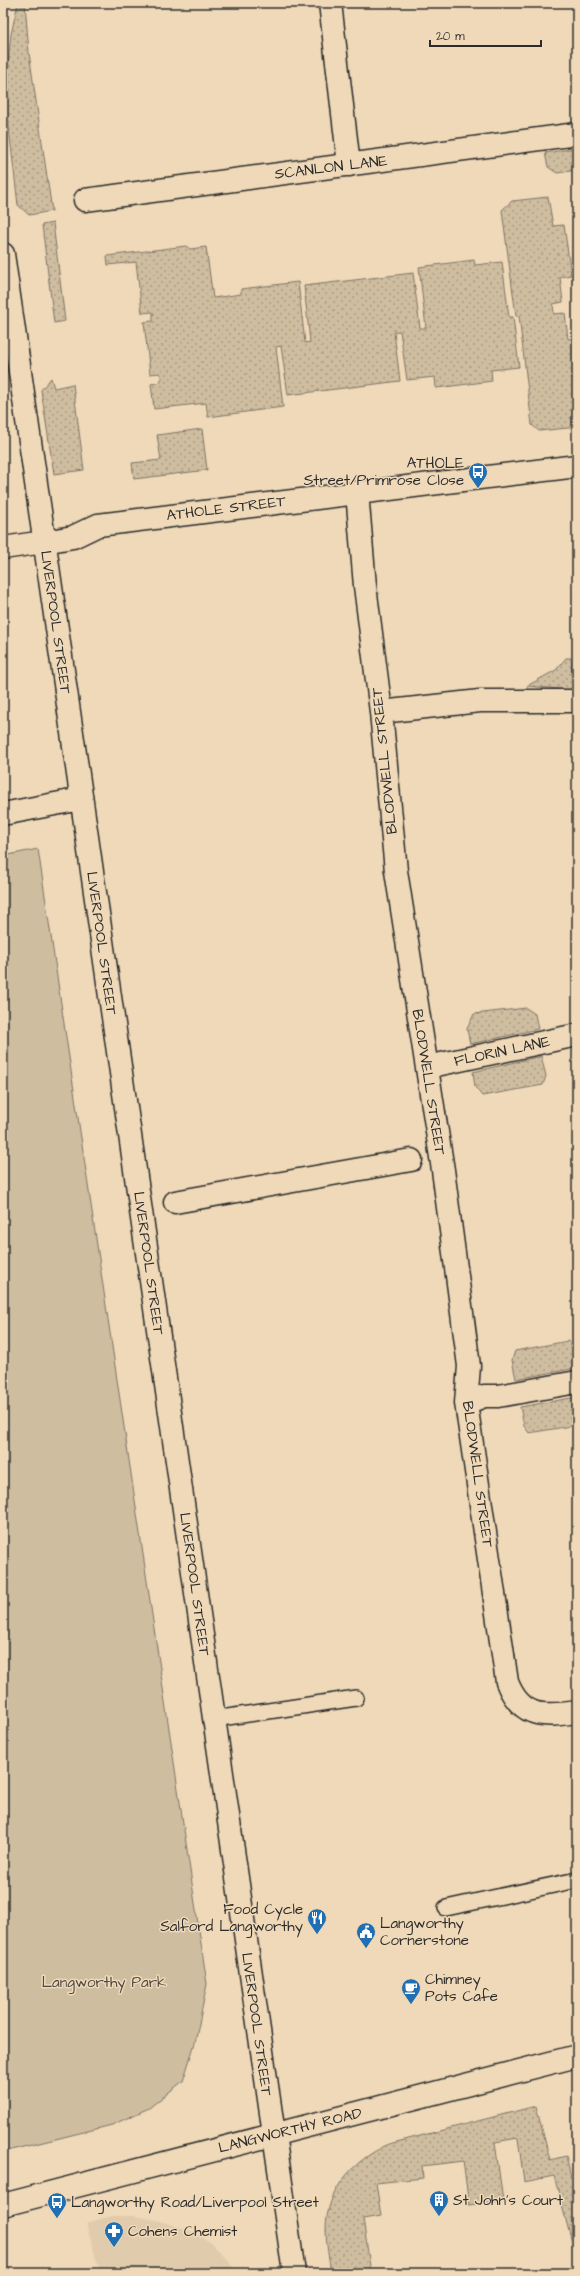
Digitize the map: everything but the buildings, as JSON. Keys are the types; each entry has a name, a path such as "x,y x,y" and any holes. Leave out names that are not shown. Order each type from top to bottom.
{"street":[{"path":"330,3 349,165"},
{"name":"SCANLON LANE","path":"85,200 577,134"},
{"name":"LIVERPOOL STREET","path":"3,254 81,799 199,1602 214,1719 294,2273"},
{"name":"ATHOLE STREET","path":"3,548 73,537 98,525 577,466"},
{"name":"BLODWELL STREET","path":"357,492 365,586 381,712 396,871 443,1170 469,1366 466,1403 505,1670 511,1693 527,1710 547,1716 577,1712"},
{"path":"381,712 480,701 577,701"},
{"path":"3,814 81,799"},
{"name":"FLORIN LANE","path":"427,1067 577,1035"},
{"path":"175,1202 411,1160"},
{"path":"466,1403 484,1396 498,1396 577,1382"},
{"name":"LANGWORTHY ROAD","path":"3,2206 577,2056"}],"lane":[{"path":"214,1719 356,1698"},
{"path":"446,1908 577,1880"}],"shaded area":[{"path":"112,2216 135,2216 160,2221 188,2230 210,2242 227,2258 238,2273 100,2273 86,2223"}],"green space":[{"path":"18,3 25,3 29,53 52,211 29,215 18,205 5,94 11,34"},
{"path":"577,148 577,170 557,173 548,167 545,153"},
{"path":"548,197 553,226 564,225 571,275 560,277 563,302 553,304 554,314 565,313 568,339 577,338 577,390 575,391 577,427 539,431 532,425 519,316 516,316 502,210 512,201"},
{"path":"53,223 65,321 54,323 42,225"},
{"path":"186,246 190,249 206,247 213,298 241,294 241,289 298,282 305,343 310,342 304,286 413,273 420,328 426,328 419,267 474,260 475,265 502,262 509,317 513,317 519,367 491,370 492,381 436,388 435,377 407,380 400,331 394,332 400,381 288,395 281,346 276,347 283,407 208,417 206,403 154,409 151,384 161,382 160,373 150,374 144,322 153,321 153,312 142,313 136,262 108,265 107,256"},
{"path":"51,378 54,388 73,384 84,470 54,474 41,390"},
{"path":"202,429 207,470 134,479 132,463 161,460 157,435"},
{"path":"566,658 571,658 573,684 571,690 527,686 556,670"},
{"name":"Langworthy Park","path":"38,849 207,1984 195,2043 183,2081 149,2108 112,2125 3,2152 3,856"},
{"path":"526,1008 535,1014 538,1029 470,1044 467,1029 474,1014"},
{"path":"541,1056 546,1076 543,1085 482,1096 475,1087 473,1072"},
{"path":"568,1341 576,1348 577,1368 516,1379 512,1360 515,1351"},
{"path":"577,1397 577,1425 529,1433 524,1426 520,1407"},
{"path":"536,2106 550,2160 566,2156 571,2178 577,2176 577,2261 554,2176 524,2182 518,2138 495,2142 503,2201 469,2205 463,2161 422,2166 423,2178 376,2183 381,2216 363,2219 371,2273 331,2273 327,2246 327,2215 331,2202 344,2178 364,2158 389,2144"}],"place":[{"name":"ATHOLE Street/Primrose Close","path":"478,489"},
{"name":"Food Cycle Salford Langworthy","path":"317,1935"},
{"name":"Langworthy Cornerstone","path":"366,1949"},
{"name":"Chimney Pots Cafe","path":"411,2005"},
{"name":"St John's Court","path":"439,2217"},
{"name":"Langworthy Road/Liverpool Street","path":"57,2219"},
{"name":"Cohens Chemist","path":"114,2248"}]}
